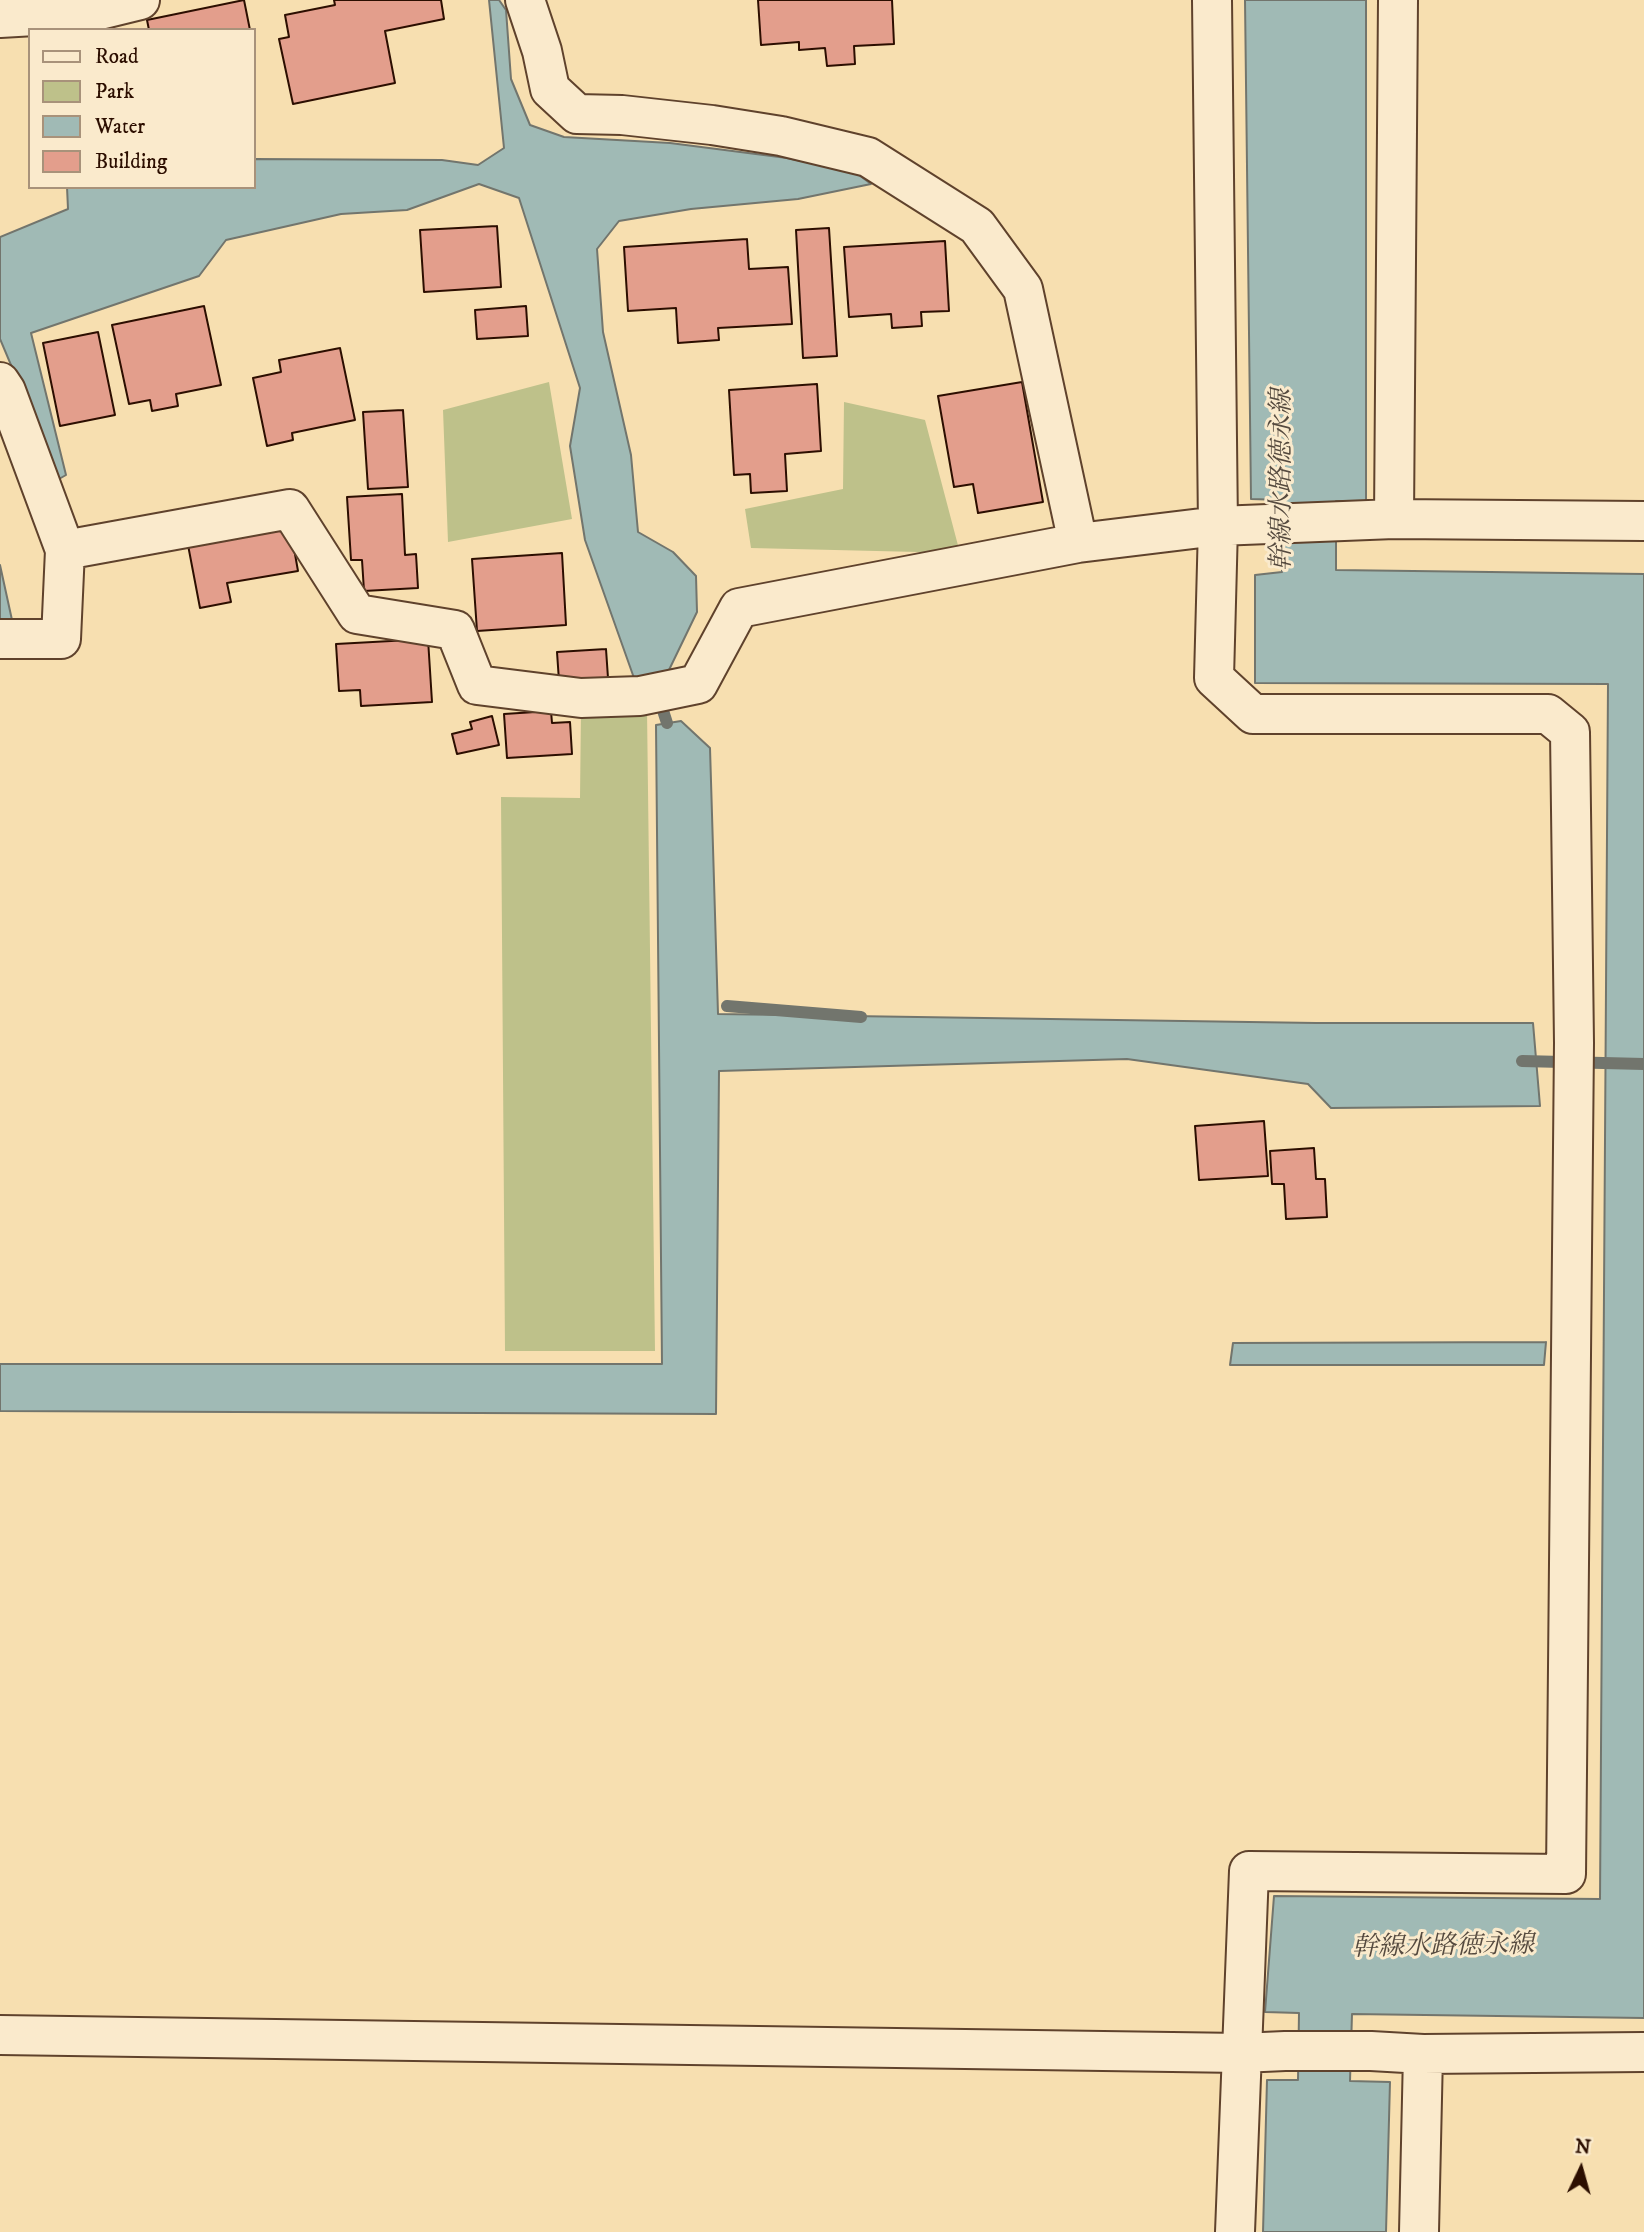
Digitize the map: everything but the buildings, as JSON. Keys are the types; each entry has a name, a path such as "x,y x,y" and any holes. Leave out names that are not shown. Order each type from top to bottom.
{"street":[{"path":"0,18 88,13 140,0"},
{"path":"526,0 542,51 550,89 577,114 622,115 712,125 781,136 868,157 977,226 1023,289 1078,543"},
{"path":"1212,0 1218,526 1214,678 1253,714 1548,714 1570,732 1574,1043 1566,1874 1249,1871 1235,2232"},
{"path":"1394,519 1398,0"},
{"path":"0,382 6,391 65,550 61,639 0,639"},
{"path":"65,550 290,509 357,614 455,630 477,685 581,698 640,696 698,684 739,608 1078,543 1218,526 1265,524 1394,519 1644,521"},
{"path":"0,2035 1241,2053 1644,2052"},
{"path":"1419,2232 1423,2054"}],"green space":[{"path":"549,382 572,519 448,542 443,410"},
{"path":"844,402 925,420 960,553 751,548 745,509 843,489"},
{"path":"581,710 647,710 655,1351 505,1351 501,797 580,798"}],"water":[{"path":"489,0 499,0 506,10 511,79 530,125 564,137 670,143 787,158 855,172 871,184 798,199 691,209 619,221 597,249 603,332 631,455 638,532 673,552 696,576 697,612 668,672 634,678 585,540 570,446 580,388 519,198 479,184 407,210 341,214 226,240 199,276 31,333 66,475 59,479 0,339 0,237 68,209 67,189 256,189 256,159 442,160 478,165 504,148"},
{"name":"幹線水路徳永線","path":"1245,0 1366,0 1366,501 1336,501 1336,570 1644,574 1644,2018 1352,2014 1350,2081 1390,2082 1386,2232 1263,2232 1267,2080 1298,2080 1299,2013 1265,2012 1274,1896 1600,1899 1608,684 1255,683 1255,575 1282,572 1282,500 1251,499"},
{"path":"0,565 12,620 0,620"},
{"path":"681,721 710,748 718,1014 1316,1023 1533,1023 1540,1106 1331,1108 1308,1084 1127,1059 719,1071 716,1414 0,1411 0,1364 662,1364 656,725"},
{"path":"1546,1342 1544,1365 1230,1365 1233,1343"}],"waterway":[{"path":"658,695 667,723"},
{"path":"727,1006 861,1017"},
{"path":"1522,1061 1644,1064"}]}
